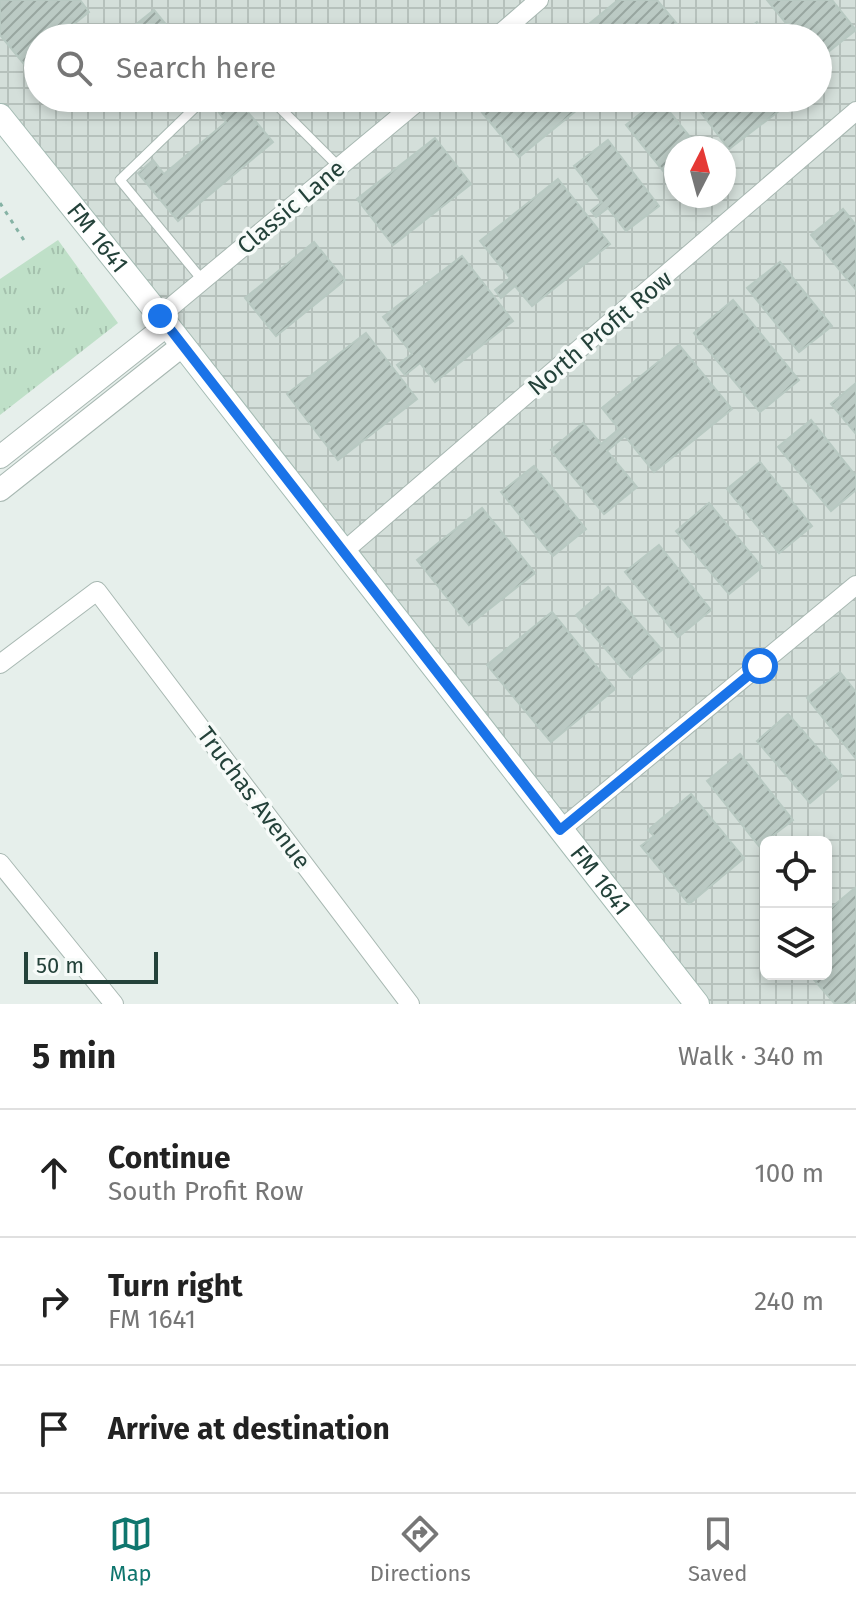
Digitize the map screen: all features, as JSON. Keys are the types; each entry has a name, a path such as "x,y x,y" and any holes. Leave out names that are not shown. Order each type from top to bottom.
{"main road":[{"name":"FM 1641","path":"0,116 164,320 697,1004"}],"street":[{"path":"511,24 539,0"},
{"name":"North Profit Row","path":"343,552 856,111"},
{"name":"Classic Lane","path":"164,320 203,281 405,112"},
{"path":"0,457 164,320"},
{"path":"0,490 183,345"},
{"path":"560,830 856,585"},
{"name":"Truchas Avenue","path":"0,664 97,591 410,1004"},
{"path":"0,863 114,1004"}],"lane":[{"path":"190,112 120,180 203,281"},
{"path":"284,112 339,167"}],"path":[{"path":"0,203 27,245"}],"shaded area":[{"path":"0,0 856,0 856,1004 692,1004 0,119"}],"green space":[{"path":"58,240 118,323 0,415 0,279"}],"building":[{"path":"0,0 80,0 89,12 74,24 24,24 24,64 0,35"},
{"path":"618,0 657,0 677,24 589,24"},
{"path":"767,0 832,0 856,30 832,49 832,24 787,24"},
{"path":"154,10 166,24 136,24"},
{"path":"218,112 248,112 273,142 178,221 138,173 153,160 164,174 226,122"},
{"path":"482,112 574,112 519,157"},
{"path":"642,112 670,112 689,136 664,136 664,172 626,125"},
{"path":"701,112 778,112 736,144 736,136 719,136"},
{"path":"435,138 471,184 393,245 357,199"},
{"path":"608,140 659,206 626,231 608,208 596,217 591,211 602,202 574,166"},
{"path":"558,179 610,244 532,306 515,286 501,298 495,290 510,278 480,241"},
{"path":"843,209 856,225 856,290 811,235"},
{"path":"314,242 345,280 276,336 245,298"},
{"path":"462,256 513,321 435,382 420,363 405,375 397,365 412,354 383,317"},
{"path":"780,262 832,326 799,352 747,288"},
{"path":"733,300 799,380 760,412 694,333"},
{"path":"366,333 417,399 338,460 287,394"},
{"path":"679,345 732,409 654,472 625,436 607,451 637,487 604,514 551,450 583,423 601,444 619,429 602,408"},
{"path":"856,383 856,434 831,404"},
{"path":"811,420 856,476 856,490 831,511 778,447"},
{"path":"760,462 812,526 779,553 727,489"},
{"path":"534,466 586,529 553,556 501,492"},
{"path":"709,503 762,567 729,594 676,531"},
{"path":"482,508 535,573 469,625 417,560"},
{"path":"659,545 711,610 678,637 625,572"},
{"path":"608,587 662,650 630,677 576,615"},
{"path":"552,612 615,689 551,742 487,665"},
{"path":"840,672 856,692 856,759 807,698"},
{"path":"788,714 842,776 810,803 757,741"},
{"path":"740,754 793,820 772,836 760,836 759,846 707,781"},
{"path":"691,794 744,858 689,904 641,846 654,836 648,830"},
{"path":"856,887 856,998 848,1004 835,1004 814,980 832,980 832,907"}],"route":[{"path":"160,316 560,830 760,666"}]}
